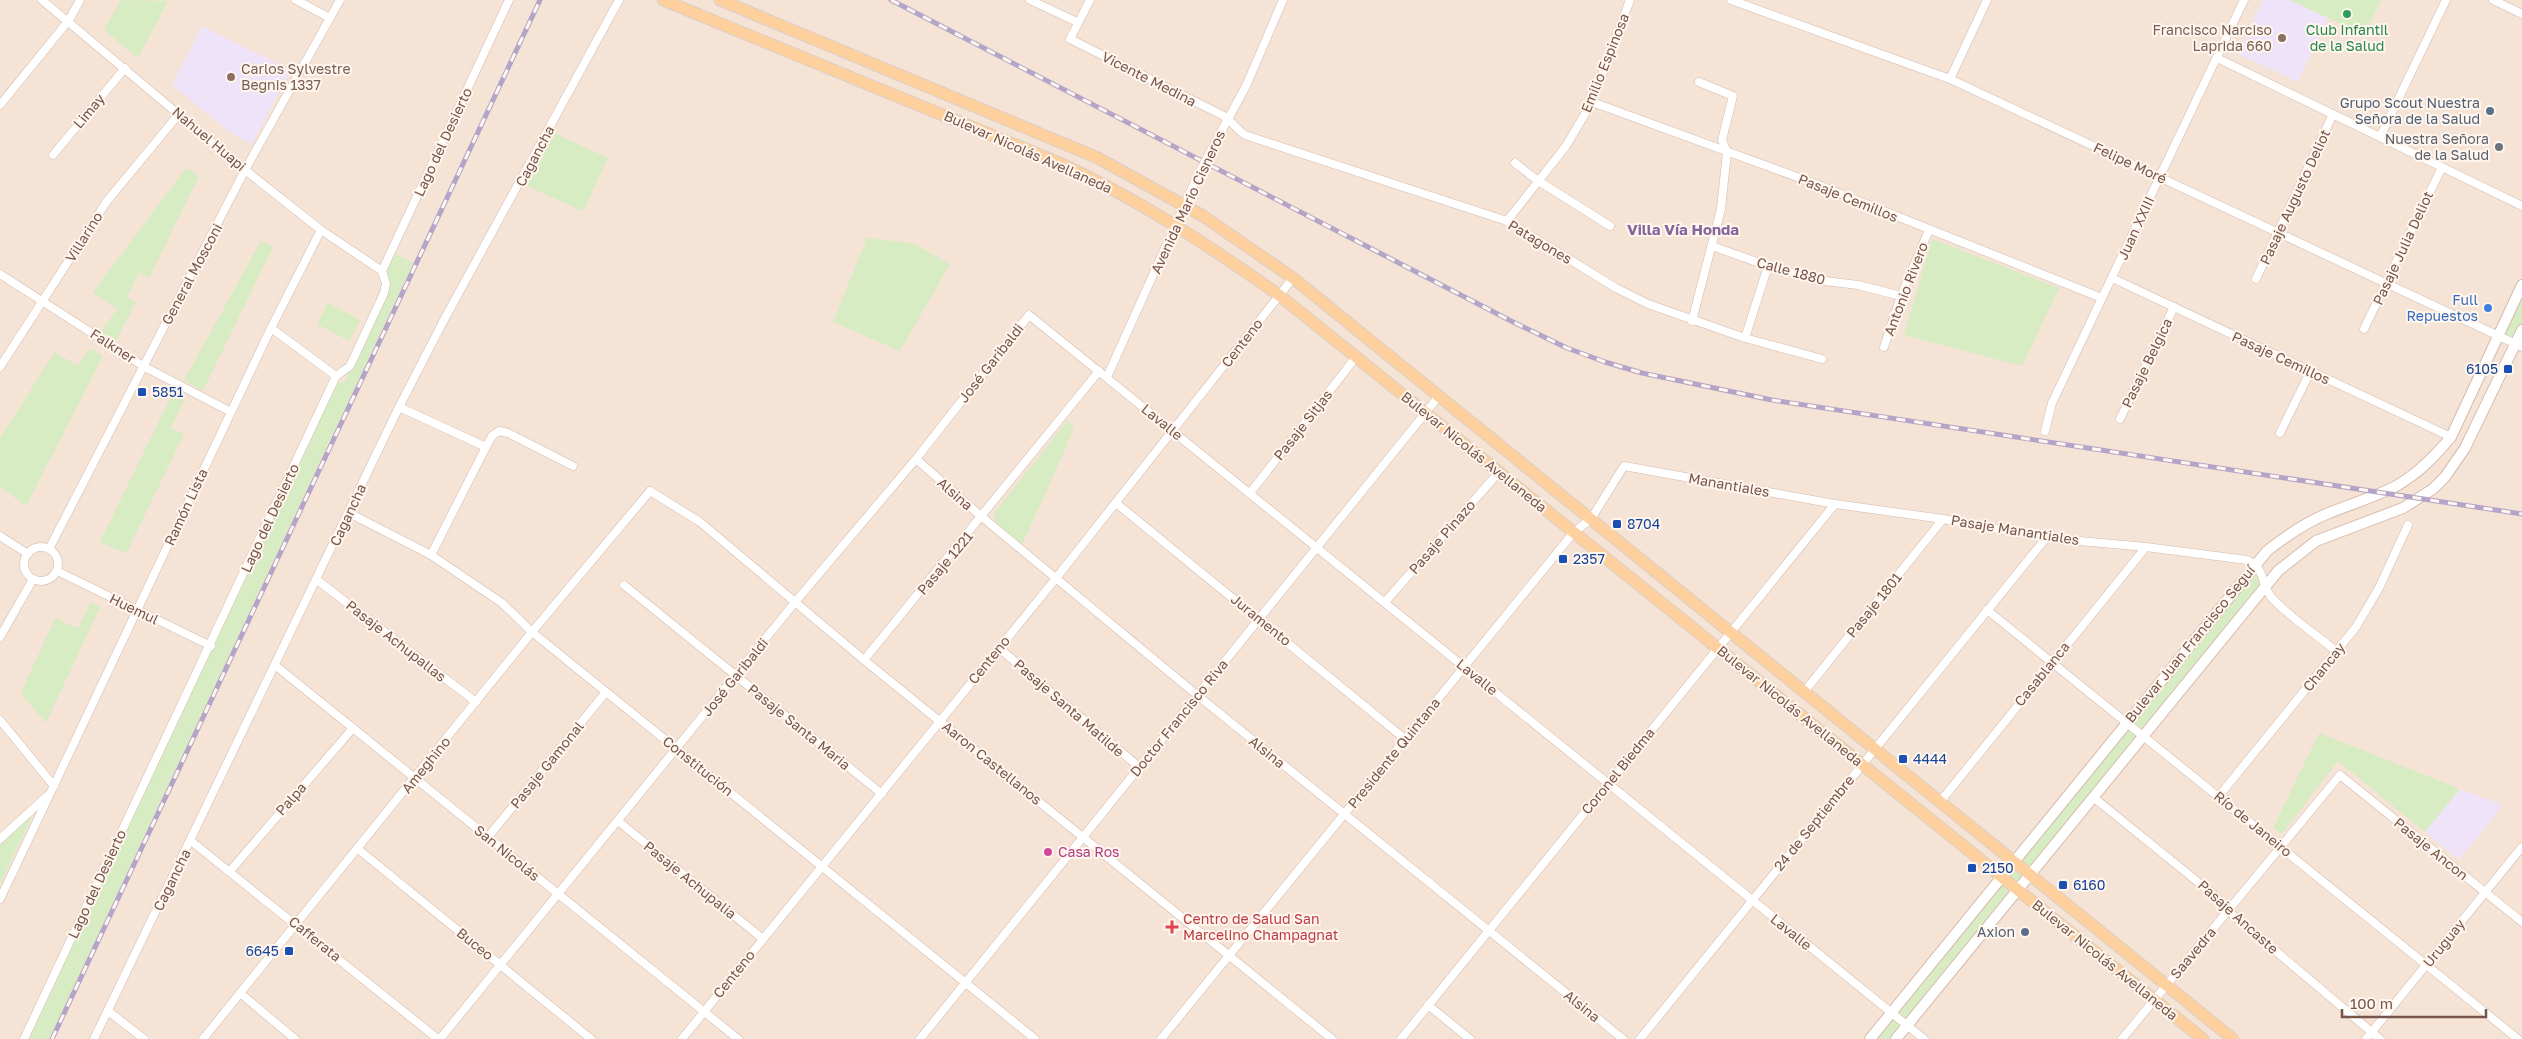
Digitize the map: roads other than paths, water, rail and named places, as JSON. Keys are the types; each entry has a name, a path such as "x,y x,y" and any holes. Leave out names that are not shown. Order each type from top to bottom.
{"main road":[{"name":"Bulevar Nicolás Avellaneda","path":"663,0 1057,162 1118,191 1177,225 1280,294 2203,1039"},
{"name":"Bulevar Nicolás Avellaneda","path":"720,0 1068,144 1128,173 1185,206 1293,278 2233,1039"},
{"name":"Bulevar Juan Francisco Seguí","path":"1870,1039 2255,564 2280,540 2295,530 2328,513 2396,486 2426,464 2451,438 2522,285"},
{"name":"Bulevar Juan Francisco Seguí","path":"1896,1039 2266,585 2293,557 2316,541 2403,508 2433,489 2445,477 2465,448 2519,345 2522,330"}],"street":[{"name":"Nahuel Huapi","path":"42,0 69,20 245,170 321,230 382,270"},
{"path":"0,105 69,20 80,0"},
{"path":"296,0 330,18"},
{"name":"General Mosconi","path":"49,549 245,170 340,0"},
{"name":"Lago del Desierto","path":"24,1039 211,646 336,376 350,366 384,292 386,284 382,270 509,0"},
{"name":"Cagancha","path":"94,1039 444,318 619,0"},
{"path":"1030,0 1077,22 1090,0"},
{"name":"Avenida Mario Cisneros","path":"1107,377 1177,225 1198,174 1246,86 1283,0"},
{"name":"Emilio Espinosa","path":"1507,221 1537,180 1566,146 1592,102 1630,0"},
{"name":"Felipe Moré","path":"1730,0 1950,79 2519,345"},
{"path":"1950,79 1987,0"},
{"name":"Juan XXIII","path":"2045,431 2052,403 2244,0"},
{"path":"2380,137 2446,0"},
{"path":"2493,0 2522,14"},
{"name":"Vicente Medina","path":"1077,22 1070,39 1228,119"},
{"path":"2217,58 2522,206"},
{"name":"Limay","path":"53,154 125,68"},
{"path":"1692,321 1721,209 1727,152 1722,140 1733,96 1698,82"},
{"name":"Pasaje Cemillos","path":"1592,102 1816,184 2102,298"},
{"name":"Villarino","path":"0,367 107,201 179,114"},
{"name":"Pasaje Augusto Deliot","path":"2256,279 2333,114"},
{"name":"Patagones","path":"1228,119 1235,128 1245,135 1507,221 1616,288 1648,304 1745,338 1822,359"},
{"path":"1515,162 1537,180 1610,226"},
{"name":"Pasaje Julia Deliot","path":"2364,329 2442,167"},
{"name":"Ramón Lista","path":"0,899 271,328 321,230"},
{"name":"Antonio Rivero","path":"1884,347 1901,296 1929,230"},
{"name":"Calle 1880","path":"1712,246 1768,266 1817,280 1858,284 1901,296"},
{"path":"1745,338 1768,266"},
{"name":"Falkner","path":"0,274 143,366 231,412"},
{"name":"Centeno","path":"682,1039 1057,578 1293,278"},
{"name":"Pasaje Cemillos","path":"2112,278 2451,438"},
{"name":"Pasaje Belgica","path":"2120,419 2174,308"},
{"name":"Lavalle","path":"1029,314 1924,1039"},
{"name":"José Garibaldi","path":"439,1039 678,749 796,601 916,459 1029,314"},
{"path":"271,328 336,376"},
{"name":"Pasaje Sitjas","path":"1250,493 1356,356"},
{"name":"Pasaje 1221","path":"864,660 1100,371"},
{"path":"2280,433 2310,372"},
{"name":"Doctor Francisco Riva","path":"920,1039 1439,396"},
{"path":"400,407 486,447"},
{"path":"431,555 492,436 499,431 508,433 573,466"},
{"name":"Alsina","path":"916,459 982,517 1198,695 1623,1039"},
{"name":"Presidente Quintana","path":"1162,1039 1574,532 1591,519 1624,466"},
{"name":"Manantiales","path":"1624,466 1835,504"},
{"name":"Pasaje Pinazo","path":"1385,602 1499,472"},
{"name":"Aaron Castellanos","path":"650,491 700,522 864,660 1332,1039"},
{"name":"Ameghino","path":"203,1039 532,632 650,491"},
{"name":"Juramento","path":"1116,503 1405,739"},
{"name":"Pasaje Manantiales","path":"1835,504 1943,519 2046,538 2146,547 2247,560 2255,564"},
{"name":"Coronel Biedma","path":"1401,1039 1835,504"},
{"name":"Constitución","path":"348,513 431,555 502,603 532,632 1035,1039"},
{"name":"Pasaje 1801","path":"1804,692 1943,519"},
{"name":"Chancay","path":"2218,796 2337,652 2366,612 2408,525"},
{"path":"0,536 28,554"},
{"name":"24 de Septiembre","path":"1640,1039 2046,538"},
{"name":"Casablanca","path":"1940,802 2146,547"},
{"path":"38,548 49,549 58,561 56,571 49,579 34,579 24,568 28,554 38,548"},
{"path":"2255,564 2271,597 2337,652"},
{"name":"Huemul","path":"56,571 211,646"},
{"path":"0,637 34,579"},
{"name":"Pasaje Achupallas","path":"317,580 476,702"},
{"name":"Pasaje Santa Maria","path":"624,585 882,794"},
{"name":"Río de Janeiro","path":"1987,610 2142,738 2218,796 2518,1039"},
{"name":"Pasaje Santa Matilde","path":"999,648 1139,768"},
{"name":"San Nicolás","path":"276,666 738,1039"},
{"name":"Pasaje Gamonal","path":"488,838 606,692"},
{"path":"0,720 52,790 0,839"},
{"name":"Palpa","path":"230,870 353,728"},
{"name":"Saavedra","path":"2122,1039 2340,775"},
{"name":"Pasaje Ancon","path":"2340,775 2522,922"},
{"name":"Pasaje Ancaste","path":"2093,797 2214,895 2228,911 2380,1039"},
{"name":"Pasaje Achupalia","path":"618,821 763,939"},
{"name":"Cafferata","path":"191,841 230,870 439,1039"},
{"name":"Uruguay","path":"2366,1039 2522,847"},
{"name":"Buceo","path":"358,849 592,1039"},
{"path":"240,993 295,1039"},
{"path":"1428,1005 1470,1039"},
{"path":"108,1011 144,1039"}],"railway":[{"path":"52,1039 540,0"},
{"path":"891,0 1513,322 1567,348 1605,362 1642,373 1772,400 2522,514"}],"place":[{"name":"Club Infantil de la Salud","path":"2347,14"},
{"name":"Francisco Narciso Laprida 660","path":"2282,38"},
{"name":"Carlos Sylvestre Begnis 1337","path":"231,77"},
{"name":"Grupo Scout Nuestra Señora de la Salud","path":"2490,111"},
{"name":"Nuestra Señora de la Salud","path":"2499,147"},
{"name":"Full Repuestos","path":"2488,308"},
{"name":"6105","path":"2508,369"},
{"name":"5851","path":"142,392"},
{"name":"8704","path":"1617,524"},
{"name":"2357","path":"1563,559"},
{"name":"4444","path":"1903,759"},
{"name":"Casa Ros","path":"1048,852"},
{"name":"2150","path":"1972,868"},
{"name":"6160","path":"2063,885"},
{"name":"Centro de Salud San Marcelino Champagnat","path":"1172,927"},
{"name":"Axion","path":"2025,932"},
{"name":"6645","path":"289,951"}],"district":[{"name":"Villa Vía Honda","path":"1683,230"}]}
